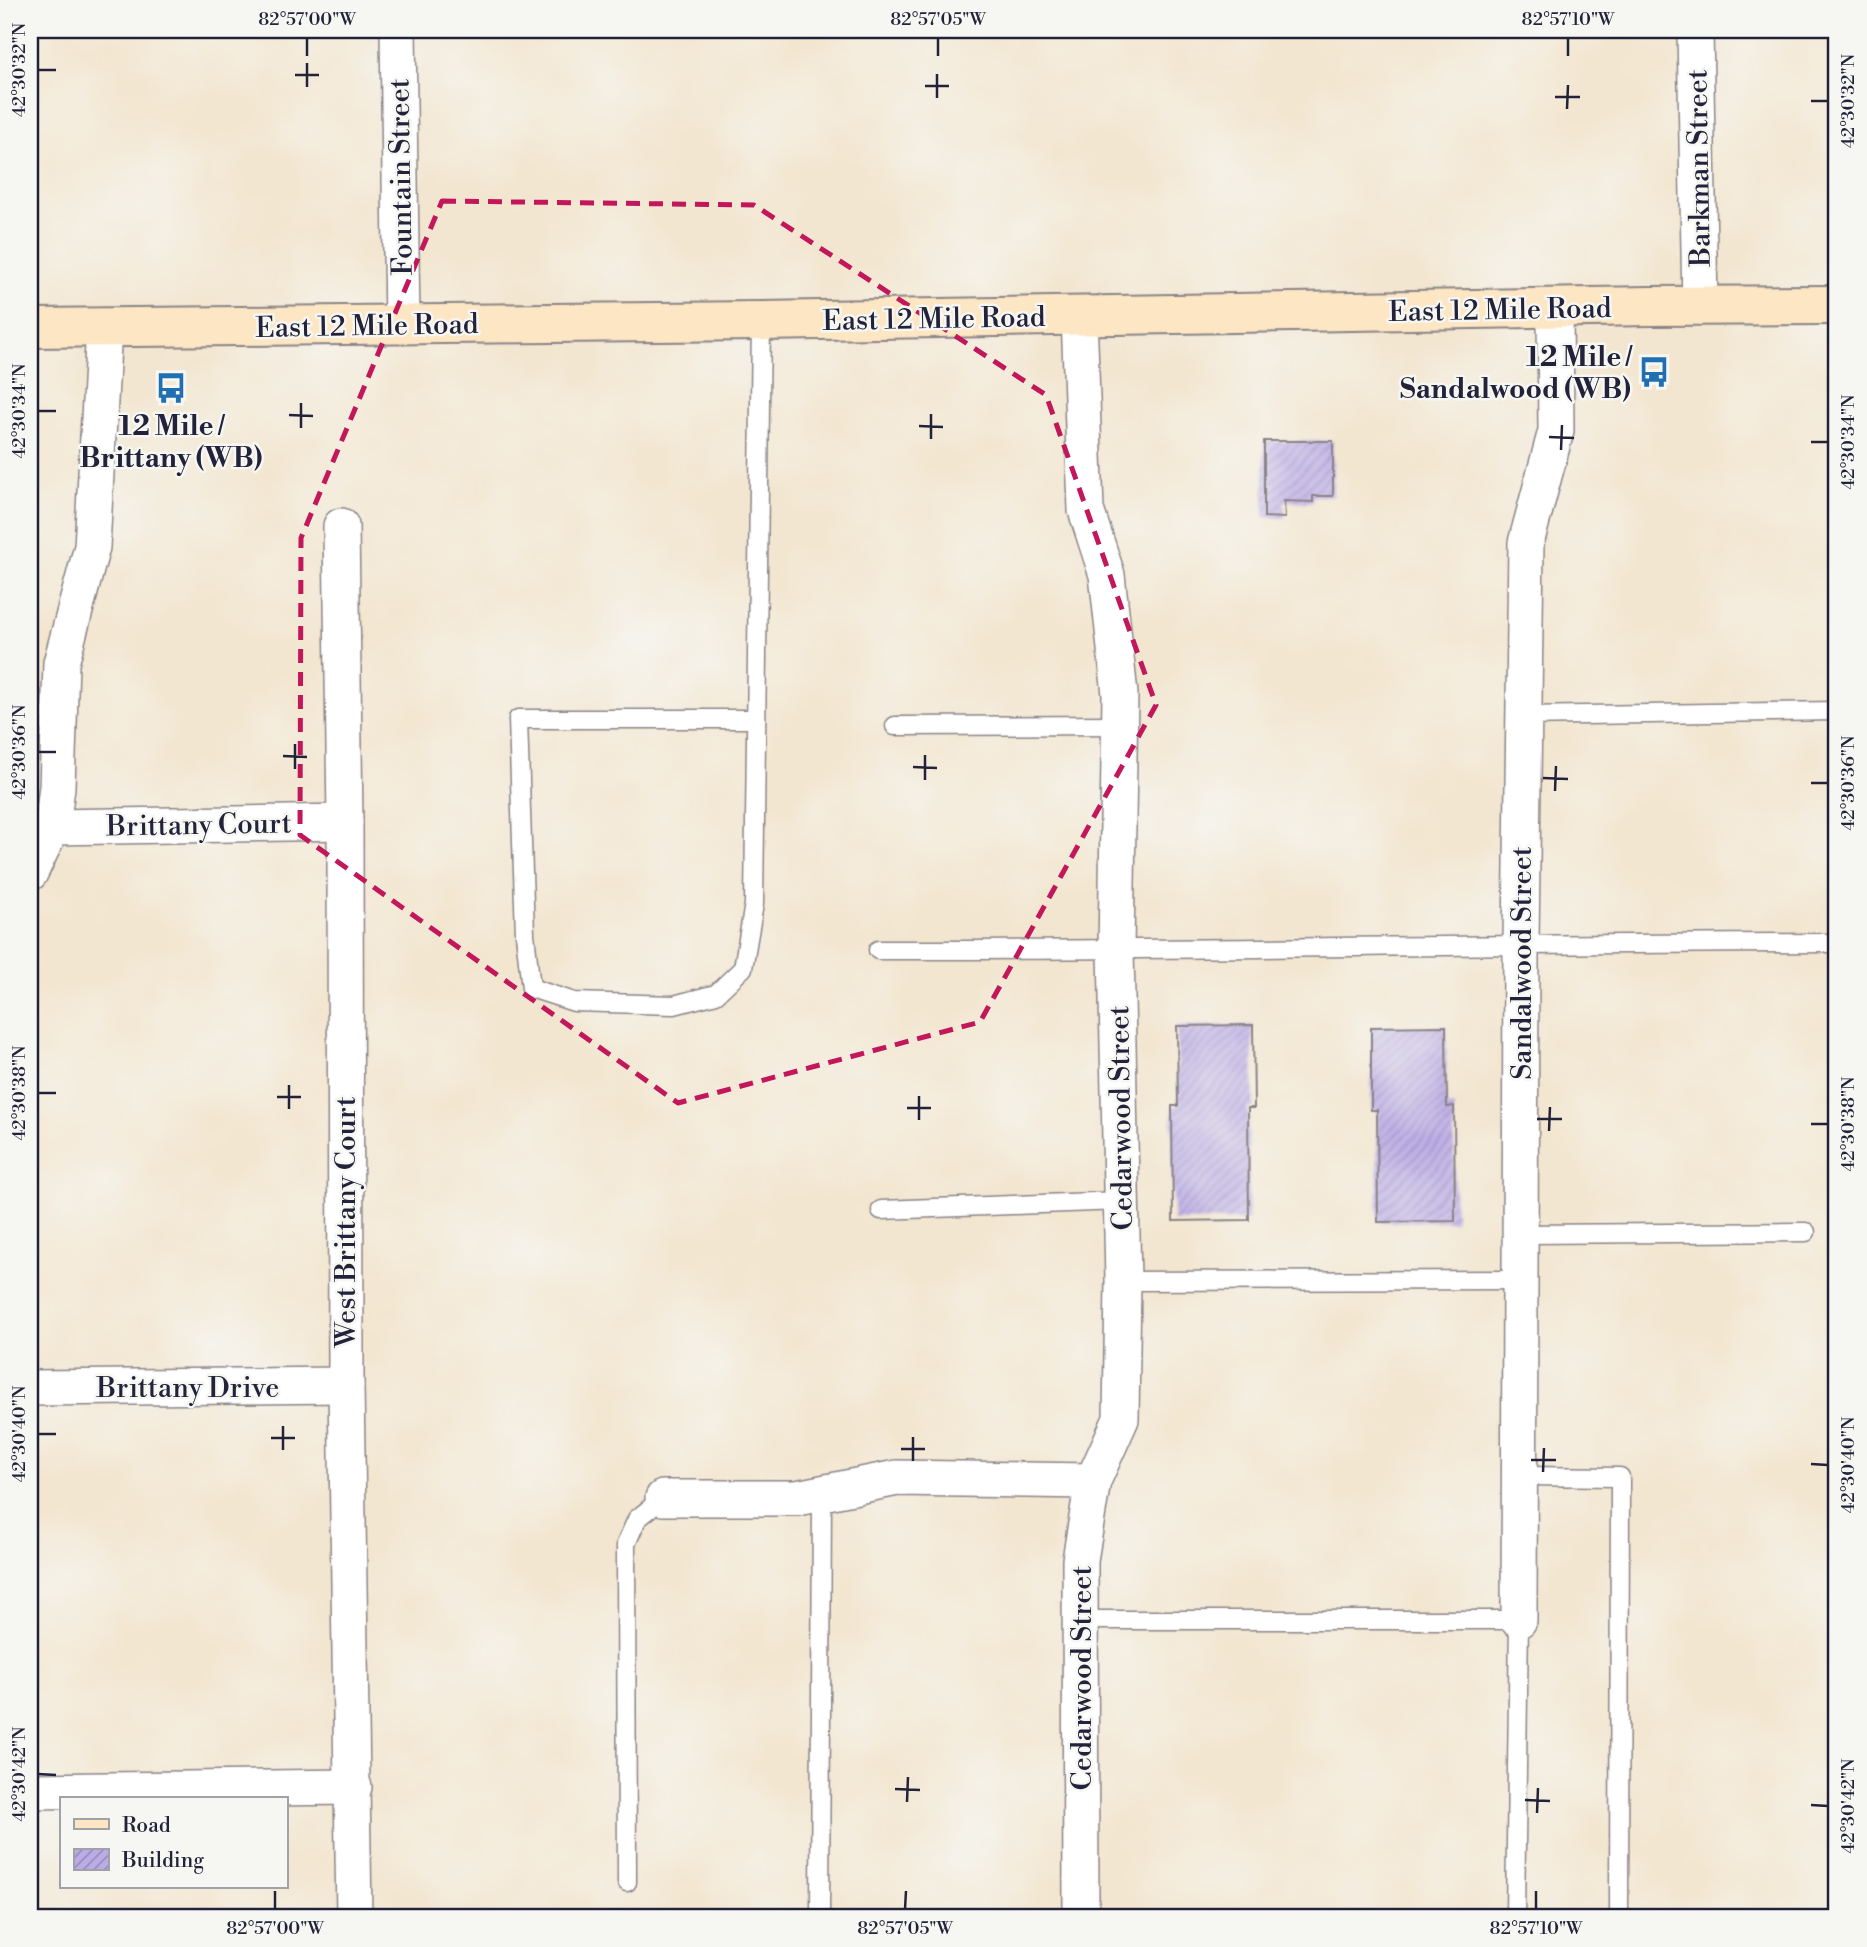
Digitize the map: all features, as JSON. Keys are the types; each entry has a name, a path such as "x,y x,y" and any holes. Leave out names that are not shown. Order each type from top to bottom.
{"main road":[{"name":"East 12 Mile Road","path":"30,328 1837,306"}],"street":[{"name":"Fountain Street","path":"398,30 402,324"},
{"name":"Barkman Street","path":"1695,30 1700,307"},
{"name":"Sandalwood Street","path":"1519,1620 1521,943 1527,544 1556,431 1555,309"},
{"name":"Cedarwood Street","path":"1079,315 1086,510 1107,575 1120,694 1116,950 1123,1281 1121,1419 1093,1481 1080,1560 1082,1917"},
{"path":"30,873 52,827 57,787 61,663 92,547 104,327"},
{"name":"West Brittany Court","path":"341,526 345,822 346,1385 354,1917"},
{"name":"Brittany Court","path":"52,827 345,822"},
{"name":"Brittany Drive","path":"30,1388 346,1385"},
{"path":"663,1498 797,1498 897,1478 1093,1481"},
{"path":"30,1791 354,1787"}],"lane":[{"path":"756,719 518,719 525,934 531,988 574,1002 674,1005 716,994 743,968 754,904 761,321"},
{"path":"1524,716 1837,711"},
{"path":"895,726 1120,725"},
{"path":"878,950 1116,950 1521,943 1837,943"},
{"path":"881,1210 1121,1201"},
{"path":"1520,1234 1806,1232"},
{"path":"1123,1281 1520,1280"},
{"path":"1520,1476 1620,1477 1619,1917"},
{"path":"820,1917 822,1493"},
{"path":"628,1882 626,1544 637,1519 663,1498"},
{"path":"1080,1620 1519,1620 1515,1917"}],"highlighted area":[{"path":"442,201 754,205 1046,395 1156,705 980,1022 678,1103 300,835 301,538"}],"building":[{"path":"1264,441 1333,441 1333,496 1313,496 1313,502 1284,501 1285,518 1264,517"},
{"path":"1253,1025 1254,1108 1248,1108 1249,1220 1173,1221 1172,1106 1178,1106 1177,1026"},
{"path":"1446,1026 1447,1107 1454,1106 1455,1221 1378,1222 1377,1110 1371,1110 1371,1027"}],"place":[{"name":"12 Mile / Sandalwood (WB)","path":"1654,372"},
{"name":"12 Mile / Brittany (WB)","path":"171,388"}]}
